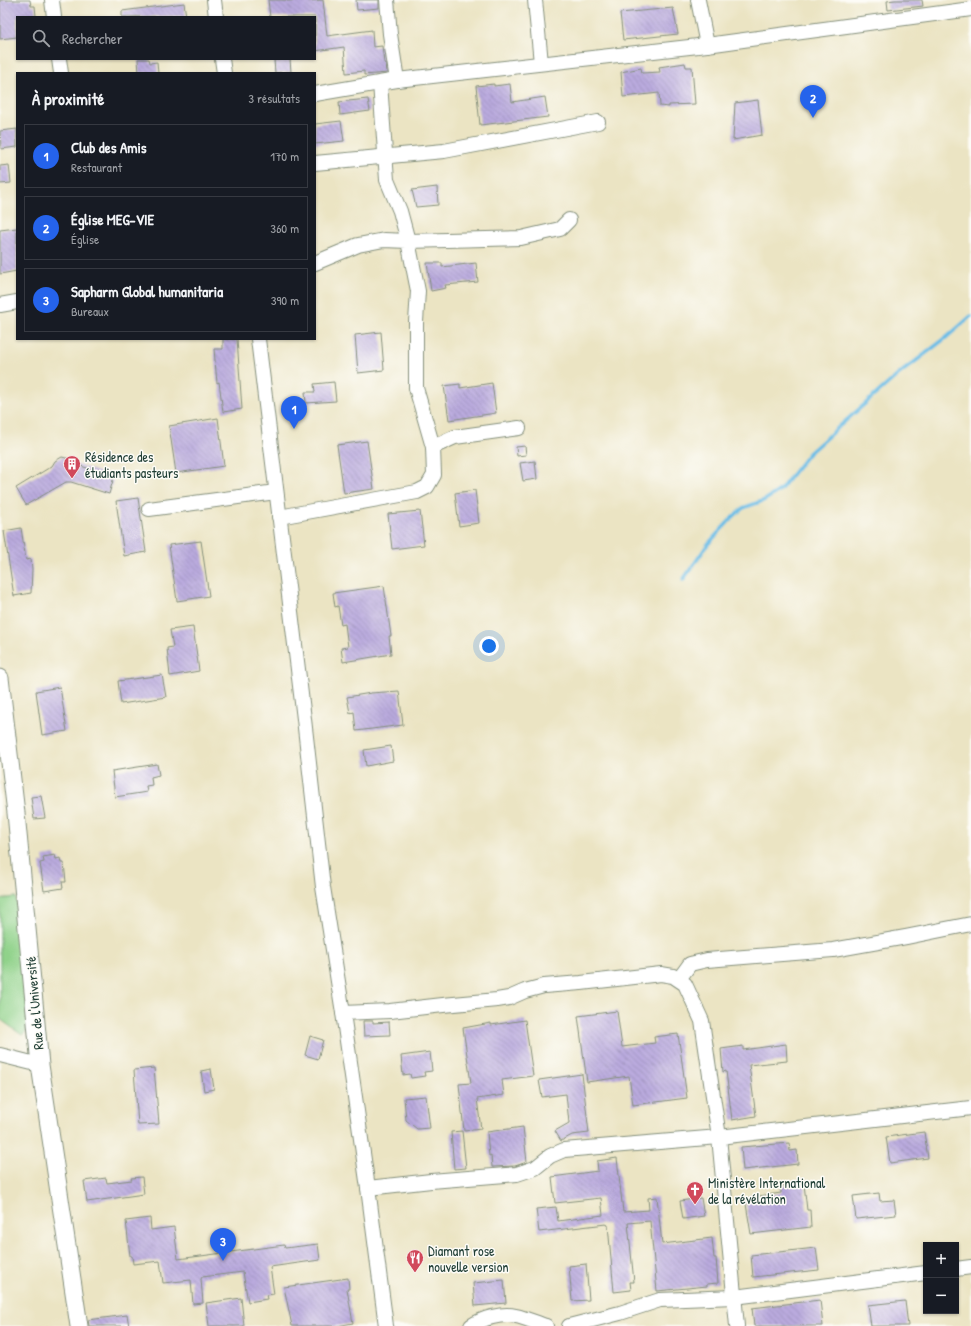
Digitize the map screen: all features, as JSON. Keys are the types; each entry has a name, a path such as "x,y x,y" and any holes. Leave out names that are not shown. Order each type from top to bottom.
{"street":[{"path":"52,0 54,16"},
{"path":"214,0 216,16"},
{"path":"387,0 390,34 397,80"},
{"path":"535,0 541,63"},
{"path":"698,0 707,45"},
{"path":"316,94 397,80 707,45 971,9"},
{"path":"59,60 60,72"},
{"path":"222,60 224,72"},
{"path":"279,517 417,492 427,488 434,475 434,447 416,388 416,322 418,291 408,241 400,211 387,180 380,83"},
{"path":"316,163 444,150 598,122"},
{"path":"316,263 358,245 384,240 408,241 521,238 560,229 569,220"},
{"path":"0,305 16,302"},
{"path":"258,340 323,887 343,1013 386,1326"},
{"path":"434,447 455,437 519,428"},
{"path":"149,509 276,492"},
{"name":"Rue de l'Université","path":"0,678 16,813 40,1065 79,1326"},
{"path":"679,979 690,964 707,960 833,950 971,924"},
{"path":"343,1013 390,1011 443,1004 497,1000 509,998 544,986 661,974 673,976 679,979 685,984 702,1021 719,1137 737,1326"},
{"path":"0,1056 40,1065"},
{"path":"368,1188 517,1174 535,1168 550,1156 564,1150 719,1137 971,1108"},
{"path":"959,1269 971,1268"},
{"path":"569,1326 620,1313 660,1300 734,1297 923,1273"},
{"path":"471,1326 476,1322 498,1316 516,1316 546,1326"}],"green space":[{"path":"16,897 30,1021 26,1032 22,1035 0,1019 0,899"}],"building":[{"path":"0,0 30,0 31,6 35,6 36,16 16,16 16,37 0,39"},
{"path":"268,0 323,0 327,36 372,30 373,47 382,46 387,73 364,75 364,71 346,73 344,47 316,51 316,16 270,16"},
{"path":"356,0 379,0 379,8 357,10"},
{"path":"922,0 923,6 888,10 887,1"},
{"path":"184,3 186,16 122,16 122,11"},
{"path":"673,8 678,34 623,40 620,13"},
{"path":"138,60 149,60 150,63 157,62 158,72 139,72"},
{"path":"274,60 290,60 291,72 275,72"},
{"path":"685,63 686,67 692,67 695,104 669,105 669,107 660,106 659,93 623,97 621,72 641,68 642,73 660,72 659,67"},
{"path":"494,84 494,86 510,84 512,102 545,97 548,117 480,125 476,86"},
{"path":"368,99 370,111 340,115 339,102"},
{"path":"758,100 762,135 733,140 735,103"},
{"path":"341,121 344,141 316,144 316,124"},
{"path":"16,129 16,147 1,149 0,131"},
{"path":"9,165 11,183 0,184 0,166"},
{"path":"437,187 438,205 416,207 412,190"},
{"path":"16,228 16,271 0,274 0,230"},
{"path":"427,263 442,263 442,267 476,263 478,282 445,285 446,288 431,291"},
{"path":"381,332 384,370 358,373 355,335"},
{"path":"223,340 237,340 242,409 223,412 219,382 217,383 214,349 223,349"},
{"path":"334,382 336,401 306,403 305,392 315,392 314,384"},
{"path":"492,383 496,413 449,420 444,386 460,384 460,388"},
{"path":"218,418 224,466 176,473 169,426"},
{"path":"367,441 374,489 344,493 337,445"},
{"path":"525,446 526,455 517,456 516,447"},
{"name":"Résidence des étudiants pasteurs","path":"62,457 70,459 75,464 114,477 109,494 71,482 66,482 26,505 16,488 52,466 55,461"},
{"path":"535,461 537,479 523,481 520,463"},
{"path":"475,490 479,523 459,526 455,493"},
{"path":"138,498 146,552 124,556 116,501"},
{"path":"420,511 424,545 392,549 388,514"},
{"path":"21,528 26,560 31,559 31,593 14,596 4,531"},
{"path":"201,541 209,596 177,601 169,545"},
{"path":"384,586 391,636 389,636 391,654 343,662 341,648 348,647 345,624 341,625 338,606 335,607 333,593"},
{"path":"193,627 199,671 170,676 167,648 173,647 170,630"},
{"path":"162,675 166,697 121,704 118,681"},
{"path":"60,687 67,731 42,735 36,691"},
{"path":"399,691 403,725 356,731 354,712 350,713 347,697 371,693"},
{"path":"391,746 393,761 366,766 364,750"},
{"path":"157,764 159,775 151,777 152,785 146,786 147,792 115,797 112,771"},
{"path":"41,796 45,818 34,819 31,797"},
{"path":"55,855 56,859 60,858 61,863 64,863 66,882 62,882 63,888 44,891 40,863 44,862 43,857"},
{"path":"617,1011 622,1047 655,1043 654,1037 678,1034 687,1098 633,1105 629,1076 587,1082 578,1016"},
{"path":"525,1020 533,1076 502,1080 504,1095 477,1099 481,1129 464,1131 459,1084 471,1083 463,1028 491,1023 491,1025"},
{"path":"363,1021 373,1021 373,1023 389,1022 390,1035 364,1036"},
{"path":"310,1036 323,1040 318,1059 305,1055"},
{"path":"786,1044 787,1061 749,1065 756,1116 732,1120 726,1071 723,1072 721,1049 743,1046 743,1050"},
{"path":"430,1052 432,1071 424,1072 425,1076 411,1078 410,1074 403,1075 401,1056"},
{"path":"154,1068 159,1124 138,1125 134,1070"},
{"path":"211,1069 214,1089 204,1091 201,1071"},
{"path":"582,1074 589,1133 572,1135 561,1141 555,1131 569,1123 566,1094 542,1097 539,1080"},
{"path":"426,1096 430,1128 417,1129 406,1120 404,1098"},
{"path":"523,1127 527,1162 515,1166 492,1167 491,1155 489,1156 487,1132"},
{"path":"462,1131 466,1168 454,1169 451,1132"},
{"path":"924,1132 928,1158 890,1163 886,1137"},
{"path":"789,1143 790,1151 797,1150 798,1164 743,1170 741,1147"},
{"path":"617,1158 623,1212 649,1210 648,1198 657,1197 662,1244 712,1238 714,1258 716,1258 718,1283 707,1284 707,1286 657,1291 650,1221 628,1223 634,1282 630,1282 631,1290 614,1292 608,1225 539,1232 536,1209 556,1207 558,1221 603,1215 601,1198 555,1203 552,1177 598,1171 597,1161"},
{"path":"142,1177 144,1194 87,1202 84,1181 106,1178 107,1183 132,1180 131,1178"},
{"path":"804,1184 807,1210 810,1210 811,1227 751,1234 745,1198 781,1193 781,1186"},
{"path":"879,1193 880,1201 894,1200 896,1215 856,1219 853,1196"},
{"path":"701,1198 704,1216 683,1219 680,1201"},
{"path":"150,1218 151,1230 174,1227 178,1259 284,1245 285,1248 318,1244 320,1260 270,1267 274,1294 266,1295 267,1299 248,1302 243,1272 202,1277 203,1303 193,1304 191,1280 163,1283 160,1261 133,1264 132,1256 130,1256 126,1221"},
{"path":"816,1248 819,1270 753,1277 751,1255"},
{"path":"586,1264 589,1300 572,1301 569,1266"},
{"path":"348,1278 349,1289 347,1289 353,1323 337,1326 292,1326 284,1287"},
{"path":"504,1280 506,1303 475,1306 473,1283"},
{"path":"241,1298 244,1326 209,1326 206,1303"},
{"path":"820,1300 823,1326 754,1326 752,1308"},
{"path":"905,1301 908,1326 871,1326 868,1305"},
{"path":"127,1315 129,1326 89,1326 88,1320"}],"waterway":[{"path":"683,580 708,544 733,517 743,508 765,500 780,490 809,453 899,374 947,337 971,316"}],"place":[{"name":"Église MEG-VIE","path":"813,118"},
{"name":"Club des Amis","path":"294,429"},
{"name":"Résidence des étudiants pasteurs","path":"72,479"},
{"name":"Ministère International de la révélation","path":"695,1205"},
{"name":"Sapharm Global humanitaria","path":"223,1261"},
{"name":"Diamant rose nouvelle version","path":"415,1273"}]}
